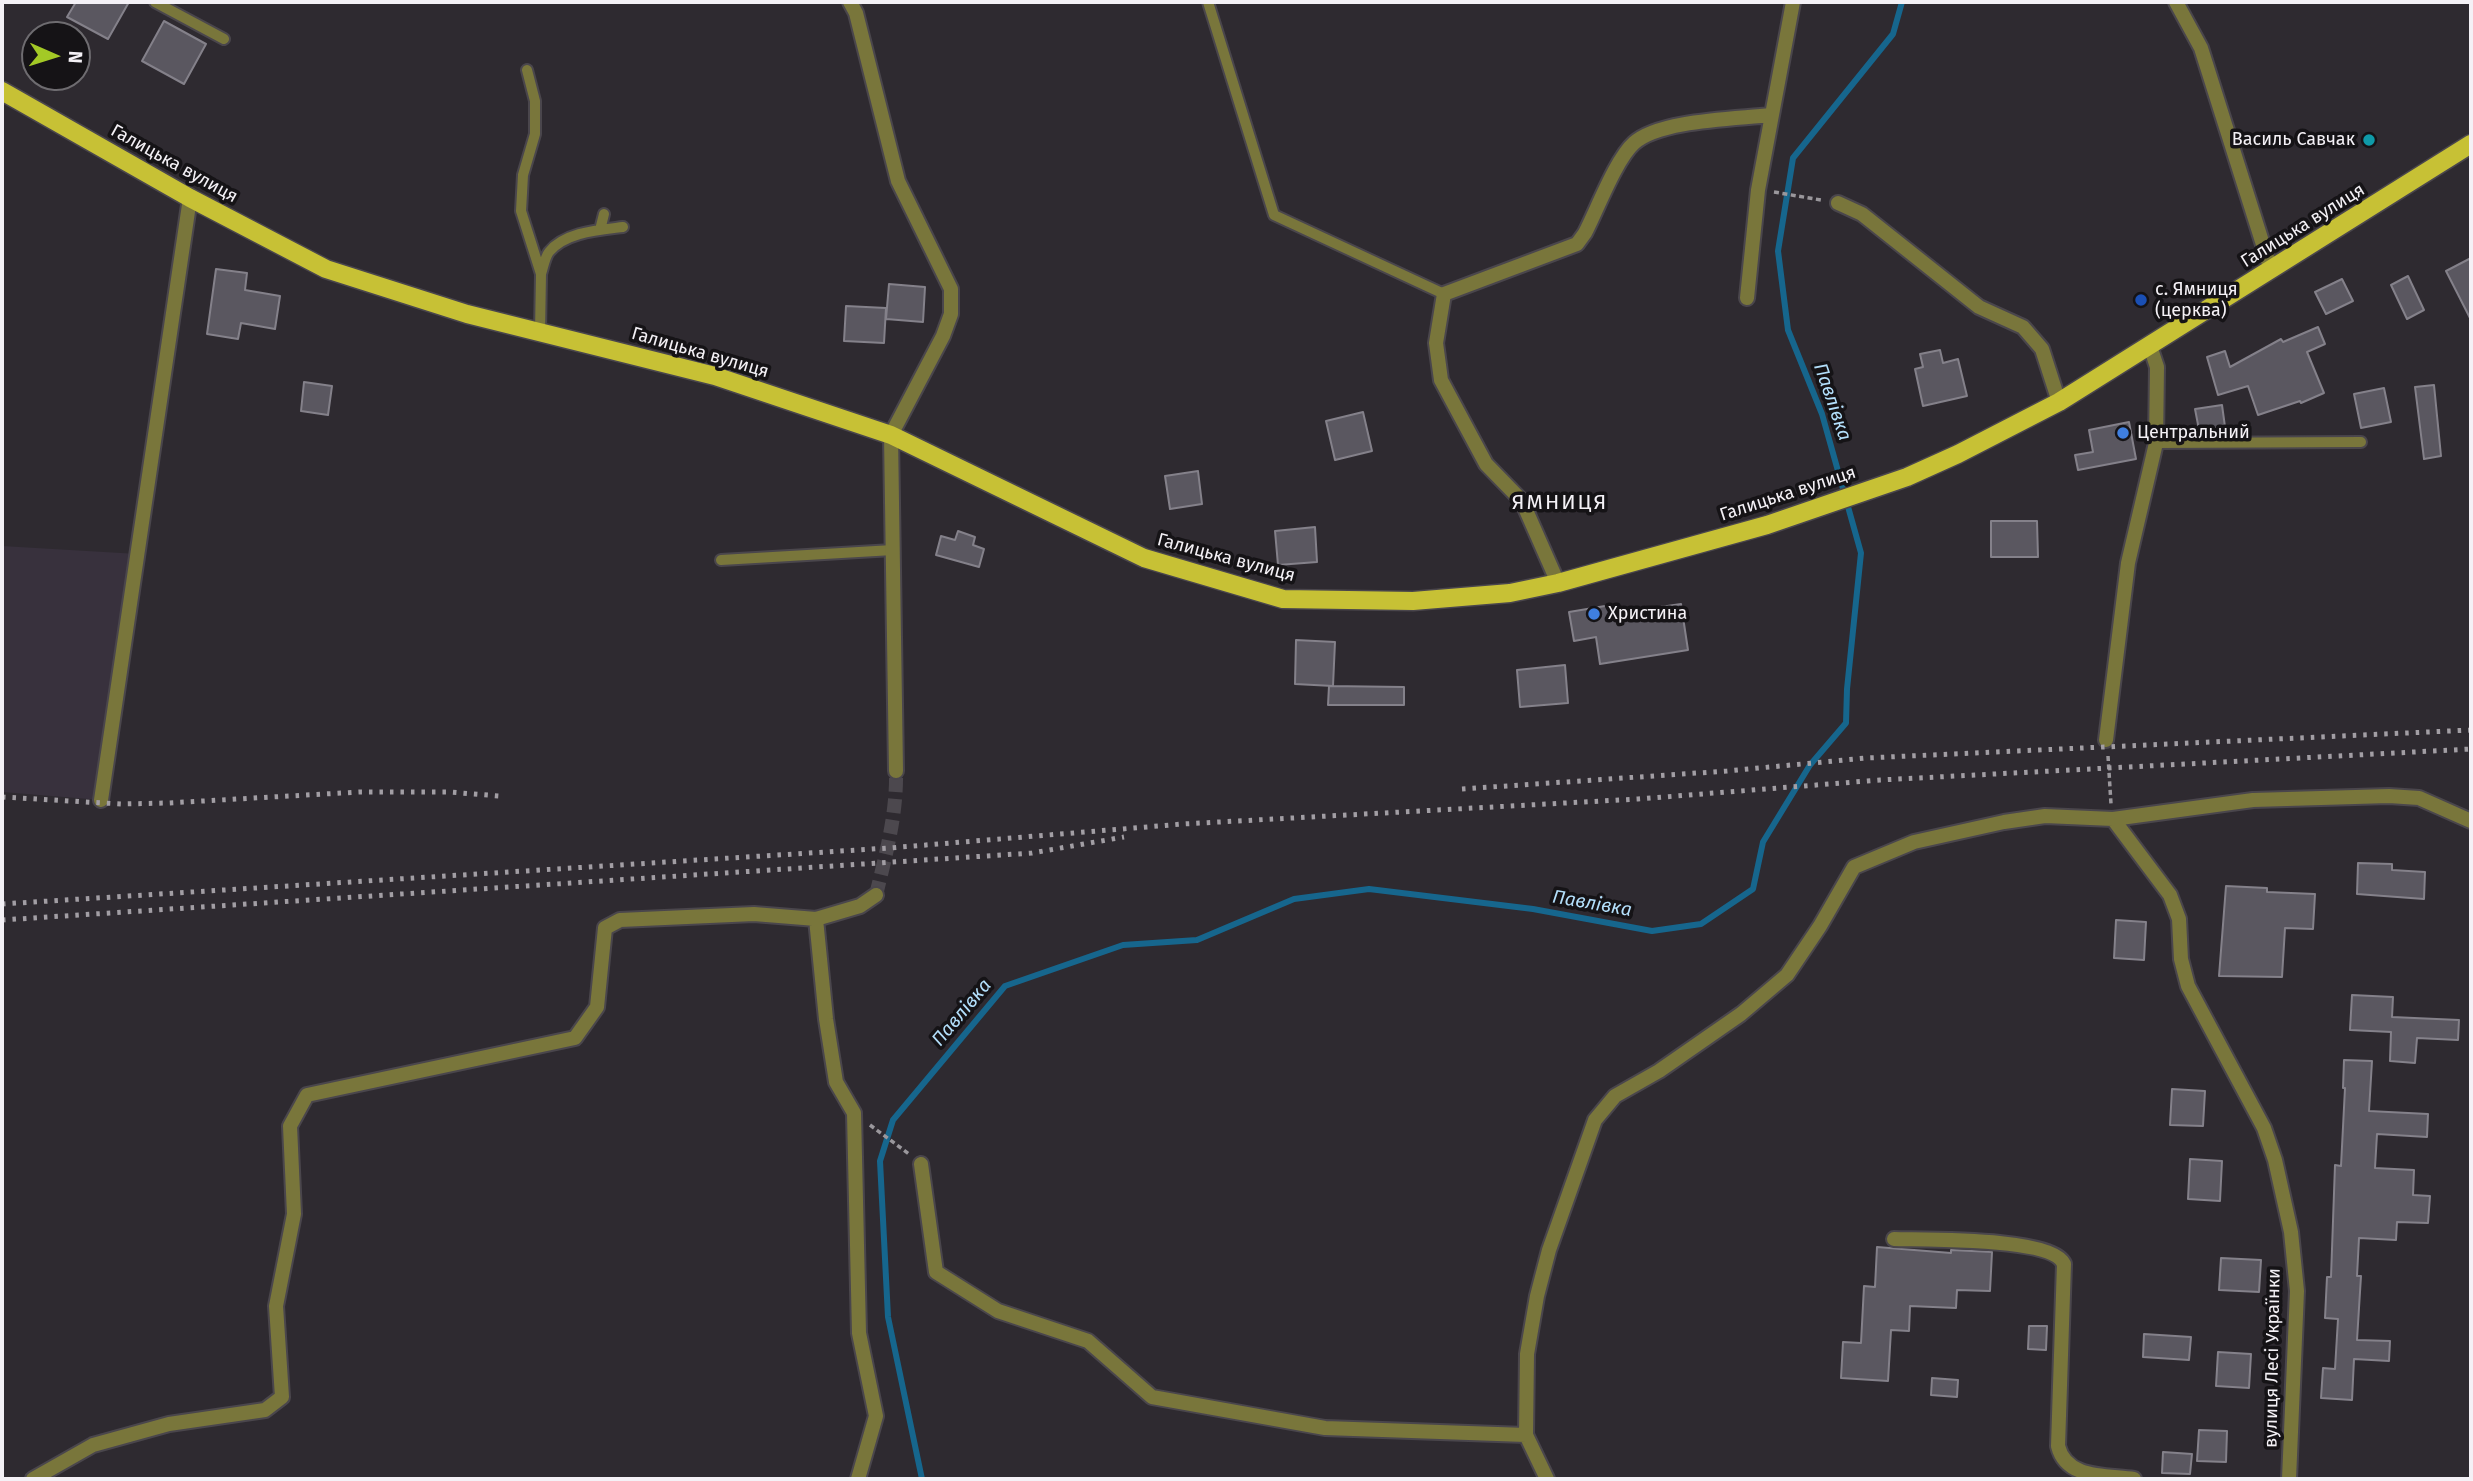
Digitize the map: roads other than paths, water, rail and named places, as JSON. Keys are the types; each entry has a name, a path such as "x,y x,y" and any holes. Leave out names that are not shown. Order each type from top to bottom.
{"main road":[{"name":"Галицька вулиця","path":"2,92 190,198 326,269 467,313 715,376 891,435 1144,558 1283,599 1413,601 1510,593 1558,583 1766,525 1907,477 2059,402 2471,144"}],"street":[{"path":"850,2 856,13 898,181 951,289 951,314 943,337 891,435 896,771"},
{"path":"1747,298 1758,190 1793,2"},
{"path":"2176,2 2201,48 2271,271"},
{"path":"1558,583 1522,501 1486,464 1441,380 1436,344 1444,295 1577,244 1623,157 1632,144 1646,134 1666,127 1770,115"},
{"path":"101,800 190,198"},
{"path":"1838,203 1862,214 1979,307 2023,327 2042,349 2059,402"},
{"path":"2106,740 2128,563 2156,443 2157,367 2150,346"},
{"path":"1547,1479 1526,1436 1527,1354 1537,1296 1549,1250 1595,1120 1615,1096 1659,1071 1741,1014 1787,975 1820,926 1854,867 1913,842 2004,822 2045,816 2113,819 2253,800 2389,796 2419,799 2471,821"},
{"name":"вулиця Лесі Українки","path":"2113,819 2170,895 2179,919 2182,959 2188,986 2264,1128 2275,1160 2291,1232 2297,1291 2289,1479"},
{"path":"35,1479 93,1445 169,1424 265,1410 282,1397 276,1306 294,1214 290,1126 307,1095 575,1038 597,1007 605,928 620,920 754,914 816,919 860,906 876,895"},
{"path":"816,919 826,1019 836,1082 854,1113 859,1333 876,1416 858,1479"},
{"path":"916,1160 936,1272 998,1311 1088,1341 1152,1397 1325,1428 1526,1436"},
{"path":"1894,1239 1997,1242 2050,1252 2062,1259 2064,1264 2058,1446 2061,1459 2074,1470 2134,1479"}],"lane":[{"path":"155,2 224,39"},
{"path":"1208,2 1274,215 1444,295"},
{"path":"527,70 535,102 535,134 523,175 522,211 541,274"},
{"path":"600,230 604,214"},
{"path":"540,332 541,274 548,253 566,240 600,230 623,227"},
{"path":"2156,443 2361,442"},
{"path":"721,560 893,550"}],"waterway":[{"name":"Павлівка","path":"922,1479 888,1317 880,1161 893,1120 1005,986 1123,945 1197,940 1294,899 1369,889 1533,909 1652,931 1701,924 1753,889 1763,842 1810,765 1846,723 1861,553 1822,414 1788,330 1778,251 1793,158 1893,34 1902,2"}],"tunnel":[{"path":"876,895 893,818 896,771"}],"railway":[{"path":"1462,789 1727,771 1866,758 2471,730"},
{"path":"2,904 889,848 1183,824 1638,799 1880,780 2471,749"},
{"path":"2,797 121,804 359,792 449,792 499,796"},
{"path":"2,920 1032,853 1124,837"}],"place":[{"name":"Василь Савчак","path":"2369,140"},
{"name":"с. Ямниця (церква)","path":"2141,300"},
{"name":"Центральний","path":"2123,433"},
{"name":"Христина","path":"1594,614"}],"district":[{"name":"ЯМНИЦЯ","path":"1560,503"}]}
